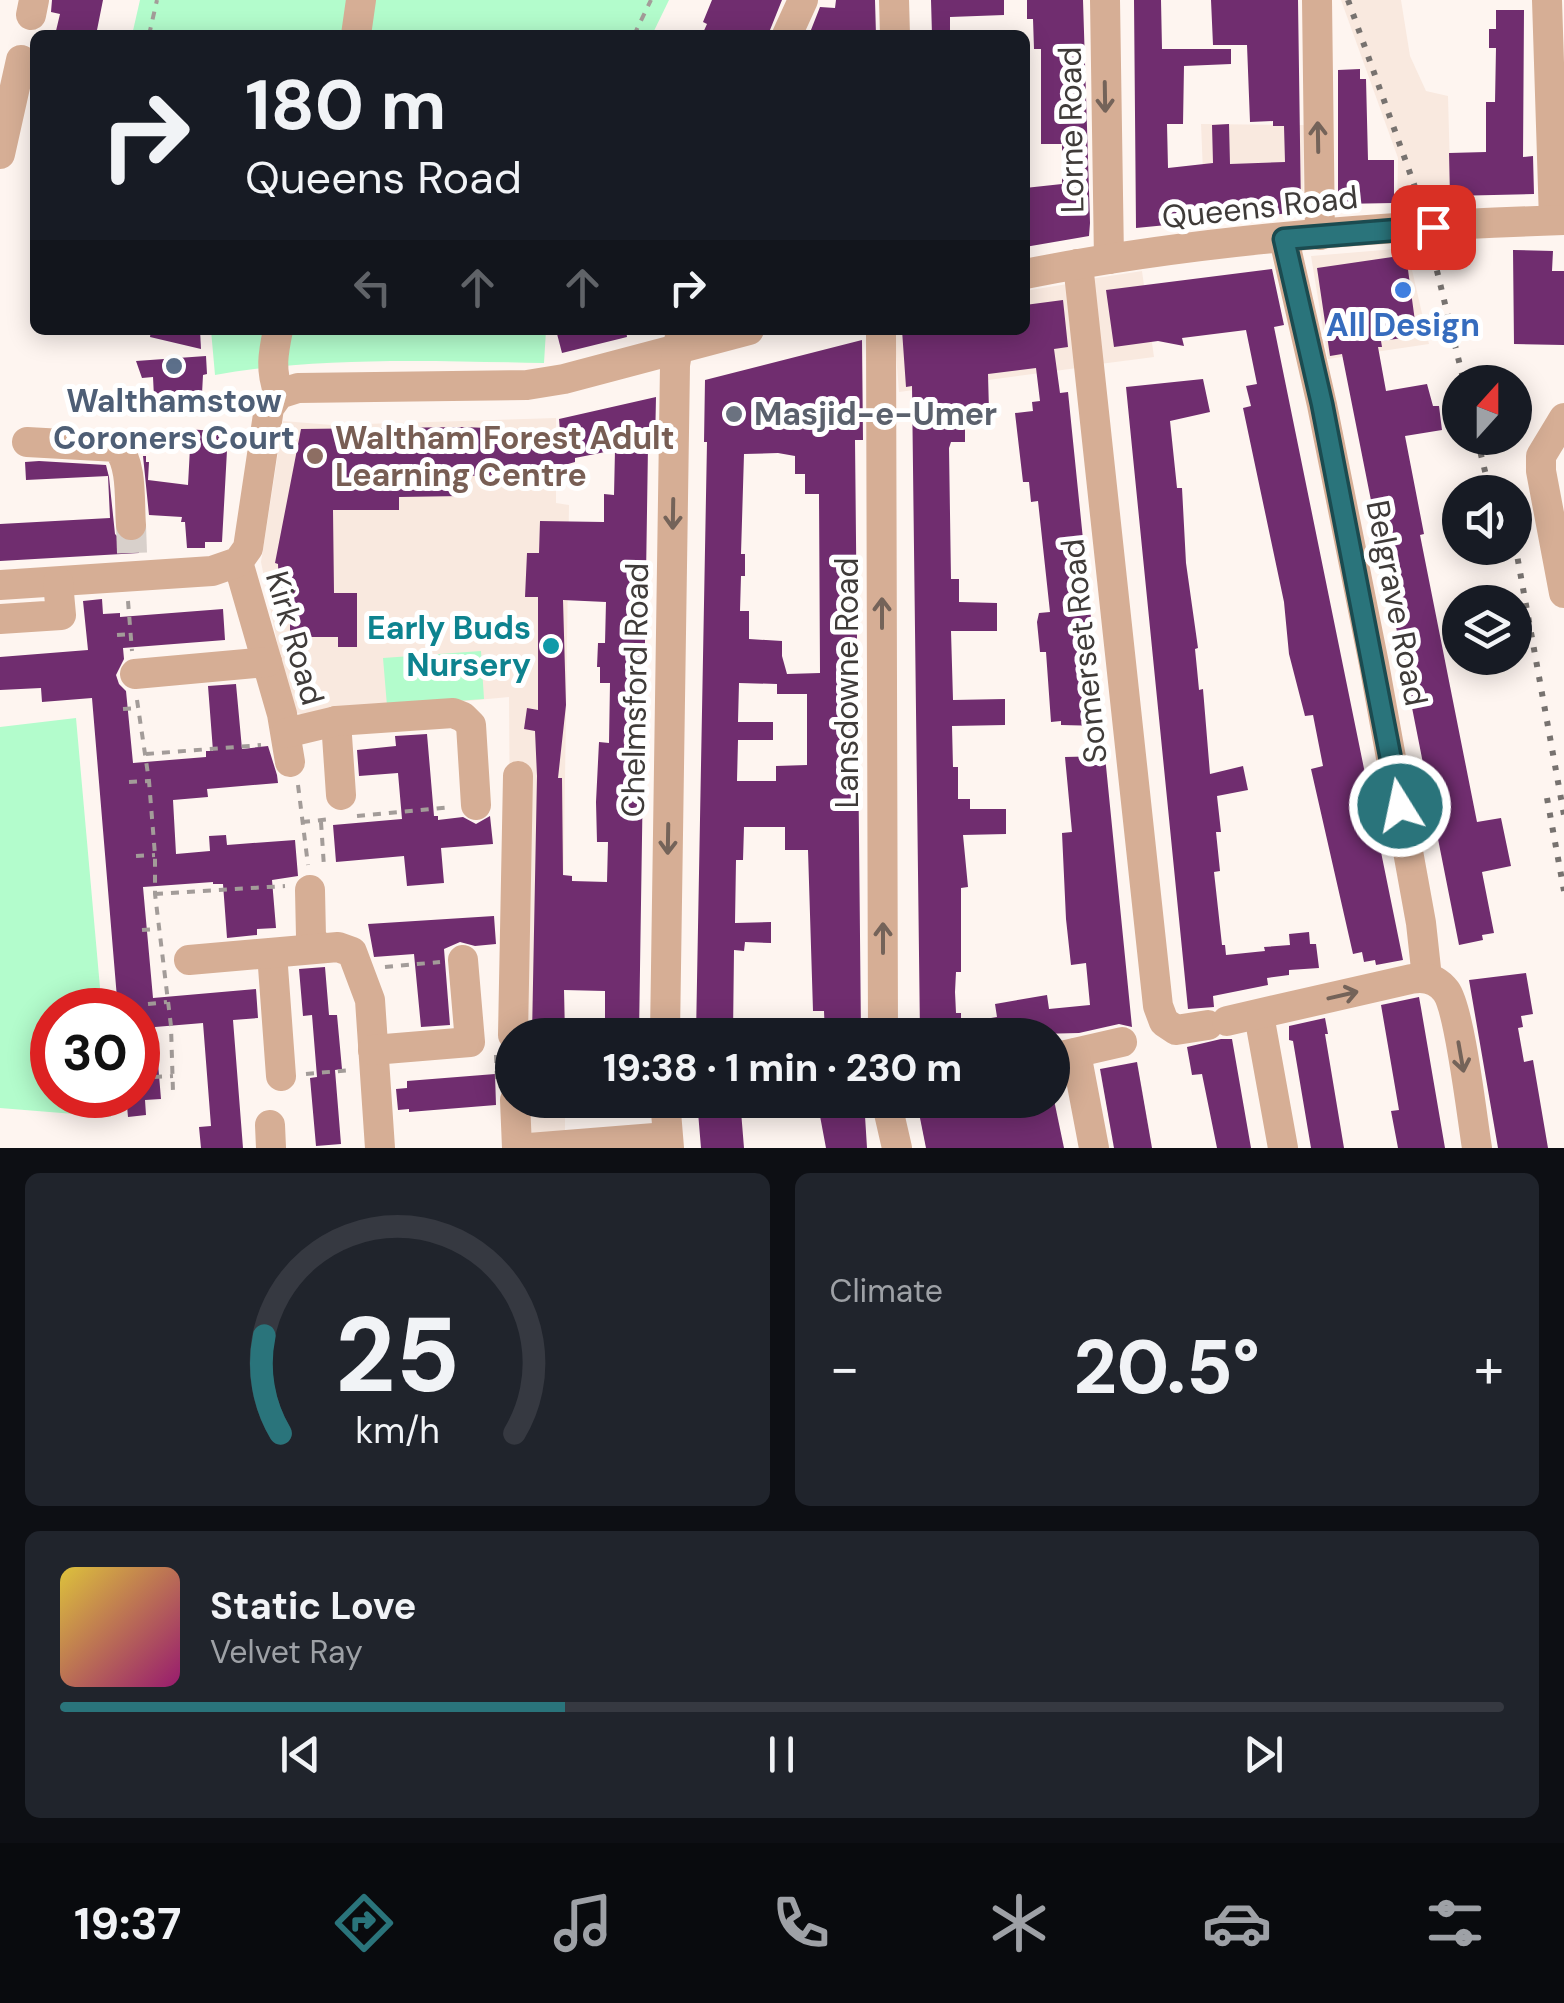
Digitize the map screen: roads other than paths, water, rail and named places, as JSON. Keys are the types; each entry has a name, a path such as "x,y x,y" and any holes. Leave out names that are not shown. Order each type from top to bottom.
{"street":[{"path":"357,30 361,0"},
{"path":"788,30 803,0"},
{"path":"894,0 894,30"},
{"name":"Lorne Road","path":"1105,0 1109,258"},
{"path":"1317,0 1320,234"},
{"path":"1547,0 1559,220"},
{"path":"0,154 21,60"},
{"name":"Queens Road","path":"1030,273 1109,258 1320,234 1559,220"},
{"name":"Belgrave Road","path":"1284,239 1366,626 1423,938 1426,978"},
{"name":"Somerset Road","path":"1078,264 1158,1006 1169,1027 1183,1031 1259,1015"},
{"path":"277,335 272,376 279,394"},
{"path":"0,585 58,582 132,552 212,571 238,562 248,548 269,408 279,394 298,388 528,385 564,379 680,338 706,335"},
{"name":"Lansdowne Road","path":"881,335 883,1018"},
{"name":"Chelmsford Road","path":"665,1018 675,364 680,338"},
{"path":"1564,418 1541,456 1564,593"},
{"path":"28,442 116,447 126,470 132,552"},
{"name":"Kirk Road","path":"238,562 288,746 336,721 453,713 470,725 476,805"},
{"path":"0,619 60,615 58,582"},
{"path":"134,674 267,662"},
{"name":"Kirk Road","path":"336,721 342,795"},
{"path":"512,1018 518,776"},
{"path":"310,887 310,938 319,948"},
{"path":"189,960 338,947 352,952 370,1000 380,1148"},
{"path":"272,954 281,1076"},
{"path":"374,1059 470,1042 463,960"},
{"path":"1283,1148 1259,1015 1426,978 1440,984 1452,1001 1477,1148"},
{"path":"1070,1054 1122,1042"},
{"path":"1070,1074 1094,1148"},
{"path":"516,1118 517,1148"},
{"path":"890,1118 897,1148"},
{"path":"529,1148 668,1142"}],"tunnel":[{"path":"131,525 132,553"}],"railway":[{"path":"1348,0 1420,201 1460,365"},
{"path":"1481,455 1486,475"},
{"path":"1519,565 1564,815"},
{"path":"1547,798 1564,891"}],"place":[{"name":"All Design","path":"1403,290"},
{"name":"Walthamstow Coroners Court","path":"174,366"},
{"name":"Masjid-e-Umer","path":"734,414"},
{"name":"Waltham Forest Adult Learning Centre","path":"315,456"},
{"name":"Early Buds Nursery","path":"551,646"}]}
